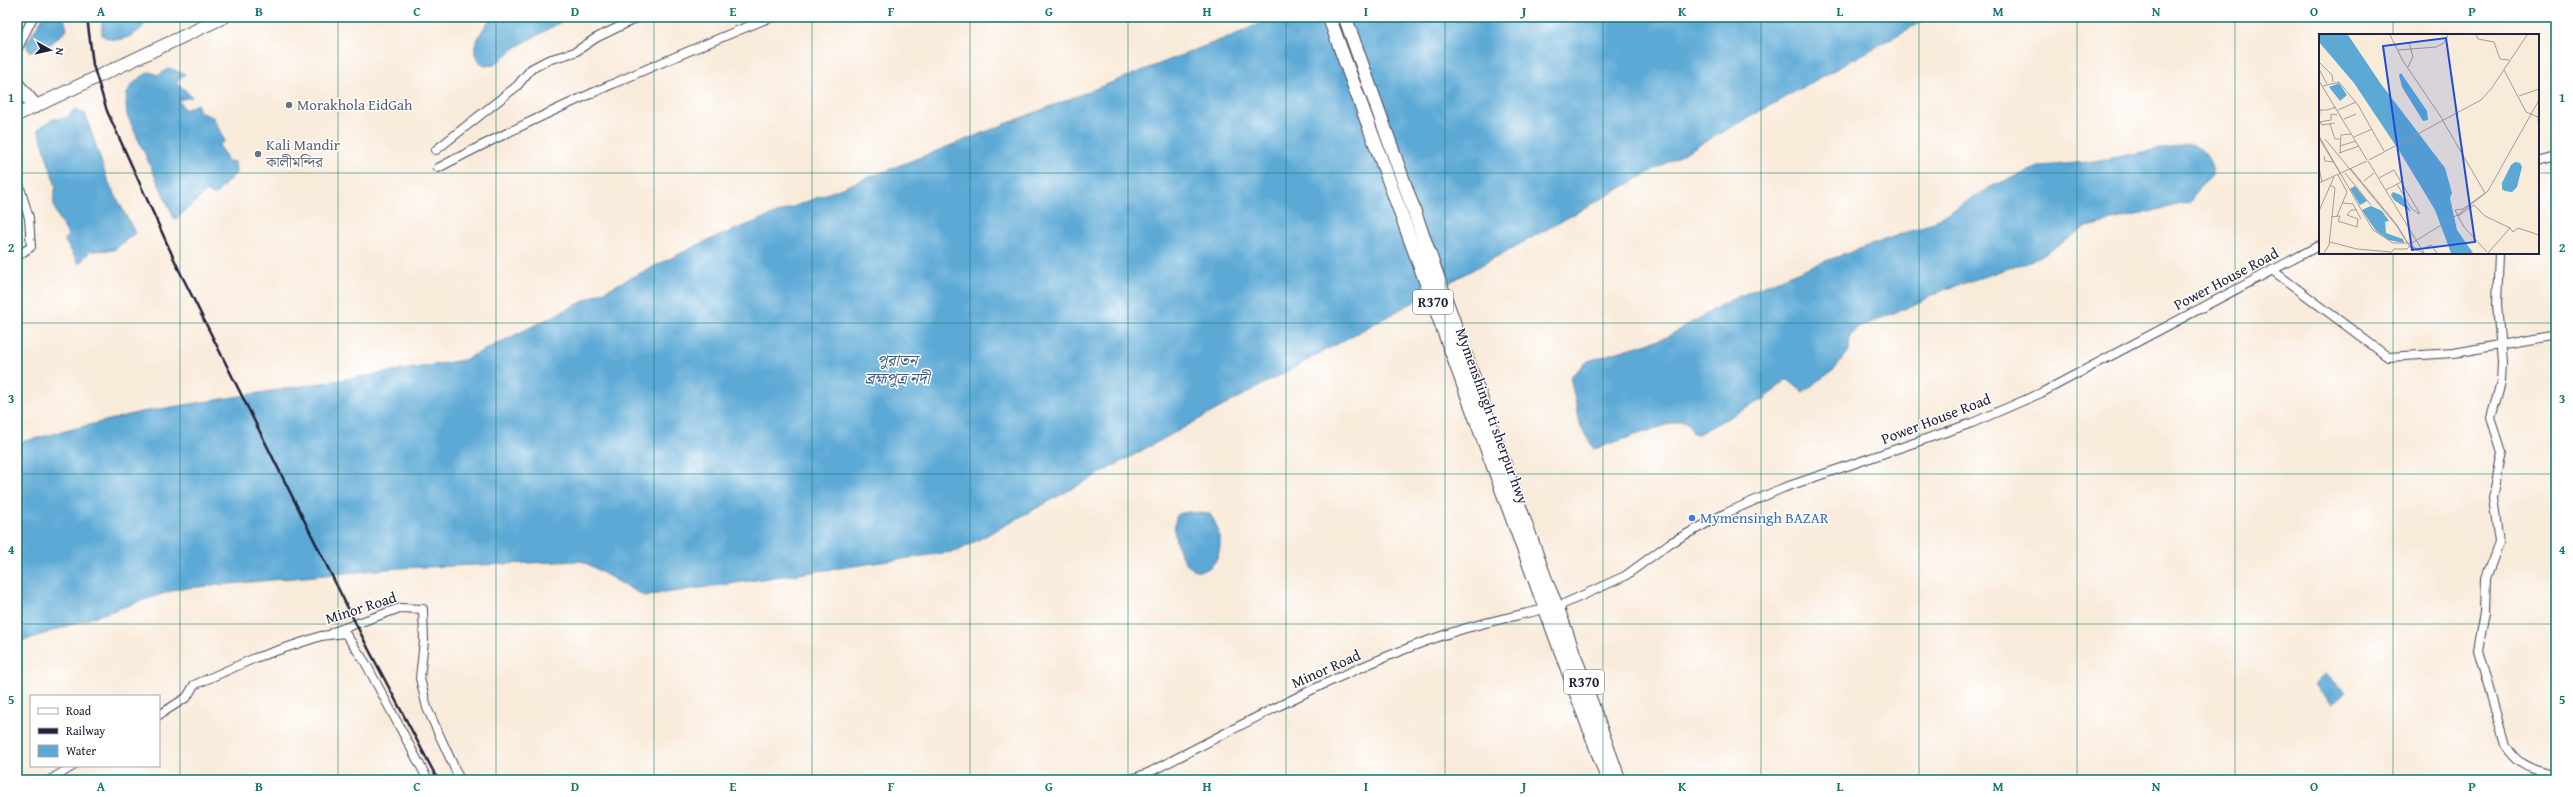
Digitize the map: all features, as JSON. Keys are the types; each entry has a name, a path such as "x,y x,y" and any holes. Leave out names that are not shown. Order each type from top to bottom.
{"highway":[{"path":"17,85 35,106"}],"main road":[{"path":"17,115 224,17"},
{"name":"Mymenshingh ti sherpur hwy","path":"1329,17 1542,585 1557,607 1619,780"},
{"name":"Mymenshingh ti sherpur hwy","path":"1345,17 1542,585 1544,609 1608,780"}],"street":[{"path":"17,50 33,17"},
{"path":"436,150 517,86 531,69 548,60 575,52 596,38 639,17"},
{"path":"438,168 634,73 771,17"},
{"path":"2539,162 2556,157"},
{"path":"17,178 29,218 31,247 17,256"},
{"name":"Power House Road","path":"1557,607 1625,576 1670,543 1726,513 1783,488 1964,425 2041,393 2319,246"},
{"path":"2499,254 2497,304 2500,345 2503,353 2501,377 2491,418 2502,452 2493,498 2499,543 2486,578 2484,613 2478,650 2505,745 2514,758 2529,770 2543,771 2556,777"},
{"path":"2272,270 2388,357 2454,353 2556,335"},
{"name":"Minor Road","path":"321,636 400,608 422,609 424,641 420,678 427,708 460,780"},
{"name":"Minor Road","path":"1130,780 1148,773 1284,704 1407,648 1449,633 1544,609"},
{"path":"160,714 187,697 194,685 255,658 321,636 345,633 365,662 428,780"},
{"path":"50,780 71,767"}],"water":[{"path":"43,17 64,17 67,30 46,48 34,53 29,51 26,44"},
{"path":"102,17 148,17 141,29 129,37 115,40 102,35"},
{"path":"491,17 561,17 561,22 516,47 494,65 485,66 475,55 475,49 479,36"},
{"name":"পুরাতন ব্রহ্মপুত্র নদী","path":"1272,17 1930,17 1540,233 958,551 644,596 582,561 399,568 177,589 17,643 17,443 141,412 464,360 706,241 1241,32"},
{"path":"169,68 185,74 176,81 192,97 178,100 185,110 197,104 201,113 213,117 225,141 219,145 228,161 235,162 236,173 214,196 207,191 175,220 127,115 126,107 127,94 129,89 136,81 149,72 159,75"},
{"path":"75,109 85,113 107,179 135,233 114,250 90,251 79,264 65,241 68,235 54,206 54,194 56,187 38,129 53,119 66,118"},
{"path":"2187,144 2197,147 2205,154 2211,164 2213,175 2199,188 2190,202 2087,227 2039,258 1944,290 1909,307 1857,328 1850,336 1849,351 1835,369 1803,392 1787,379 1767,397 1698,434 1693,433 1688,423 1681,420 1594,449 1581,428 1570,377 1588,361 1667,337 1728,301 1809,267 1932,223 1990,187 2041,166 2089,162"},
{"path":"1187,512 1210,514 1218,530 1220,545 1217,558 1211,566 1202,571 1193,569 1184,560 1176,541 1174,529 1176,517 1178,514"},
{"path":"2326,673 2345,692 2332,704 2315,685"}],"railway":[{"path":"87,17 93,65 107,111 179,270 368,648 438,780"}],"place":[{"name":"Morakhola EidGah","path":"289,105"},
{"name":"Kali Mandir কালীমন্দির","path":"258,154"},
{"name":"Mymensingh BAZAR","path":"1692,518"}]}
